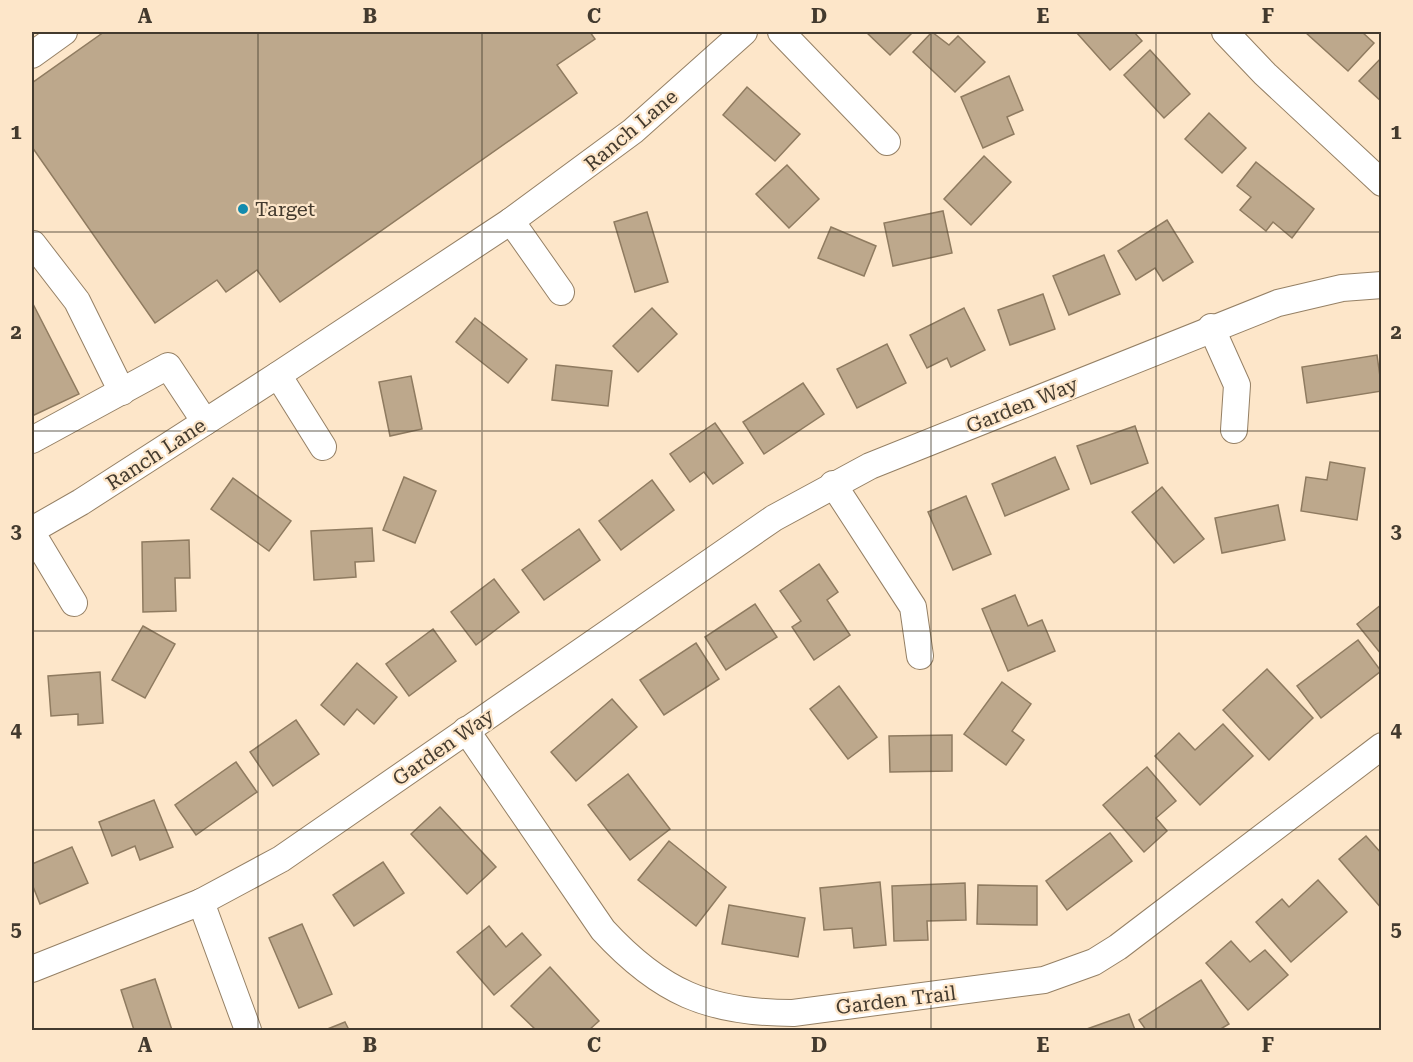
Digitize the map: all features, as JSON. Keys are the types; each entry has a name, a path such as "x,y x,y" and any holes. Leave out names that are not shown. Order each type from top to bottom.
{"street":[{"path":"32,55 64,32"},
{"name":"Ranch Lane","path":"74,603 32,532 278,375 511,221 633,131 744,32"},
{"path":"781,32 887,142"},
{"path":"1224,32 1265,74 1382,183"},
{"path":"511,221 561,292"},
{"path":"33,244 77,301 122,392"},
{"name":"Garden Way","path":"32,969 201,902 281,859 328,829 466,730 774,518 833,484 870,466 1211,327 1312,293 1382,285"},
{"path":"1211,327 1237,385 1234,430"},
{"path":"32,440 168,366 205,422"},
{"path":"278,375 323,447"},
{"path":"833,484 913,607 920,656"},
{"name":"Garden Trail","path":"466,730 603,930 627,957 690,998 721,1008 757,1013 793,1013 1044,980 1094,962 1118,947 1380,750"},
{"path":"201,902 248,1030"}],"building":[{"name":"Target","path":"104,32 590,32 595,39 557,65 577,93 280,302 257,270 226,292 217,280 155,323 32,147 32,83"},
{"path":"866,32 910,32 912,33 890,55"},
{"path":"932,32 949,45 958,36 985,62 955,92 913,52"},
{"path":"1076,32 1134,32 1142,41 1110,70"},
{"path":"1305,32 1362,32 1374,43 1348,71"},
{"path":"1150,50 1190,94 1164,118 1124,75"},
{"path":"1382,57 1382,102 1359,81"},
{"path":"1009,76 1023,110 1007,117 1014,134 983,148 961,97"},
{"path":"747,87 800,134 775,161 723,115"},
{"path":"1209,113 1246,148 1222,173 1185,139"},
{"path":"984,156 1011,182 971,225 944,199"},
{"path":"1256,162 1314,209 1292,238 1273,222 1266,231 1240,210 1251,197 1237,186"},
{"path":"787,165 819,199 789,228 756,194"},
{"path":"943,211 952,253 893,266 884,223"},
{"path":"647,212 668,282 635,292 614,222"},
{"path":"1167,220 1193,262 1163,281 1155,268 1136,280 1118,251"},
{"path":"831,227 876,246 864,276 818,258"},
{"path":"1104,255 1120,294 1069,315 1053,276"},
{"path":"1043,294 1055,329 1010,345 998,310"},
{"path":"32,302 79,394 32,416"},
{"path":"652,308 677,334 638,372 613,346"},
{"path":"964,308 985,350 951,367 947,358 927,368 910,335"},
{"path":"475,318 527,359 508,383 456,342"},
{"path":"887,344 906,383 857,408 837,369"},
{"path":"1377,355 1382,391 1307,403 1302,367"},
{"path":"556,365 612,371 608,406 552,400"},
{"path":"411,376 422,429 390,436 379,382"},
{"path":"803,383 824,414 764,454 743,422"},
{"path":"715,423 743,463 713,484 704,472 690,482 670,454"},
{"path":"1135,426 1148,463 1091,484 1077,446"},
{"path":"1055,457 1069,489 1005,516 992,484"},
{"path":"1330,462 1365,468 1357,520 1301,511 1306,477 1327,480"},
{"path":"404,477 436,491 415,543 383,530"},
{"path":"233,478 291,521 269,551 211,509"},
{"path":"652,480 674,510 621,550 599,521"},
{"path":"1162,487 1204,539 1174,563 1132,512"},
{"path":"966,496 991,554 953,570 928,512"},
{"path":"1278,505 1285,540 1222,553 1215,518"},
{"path":"372,528 374,561 355,562 356,577 314,580 311,531"},
{"path":"579,529 600,560 544,600 522,570"},
{"path":"189,540 190,578 175,578 176,611 143,612 142,542"},
{"path":"819,564 838,592 827,600 850,635 814,660 792,627 801,621 780,591"},
{"path":"494,579 519,612 476,645 451,612"},
{"path":"1015,595 1028,626 1042,620 1055,651 1008,671 982,609"},
{"path":"755,604 777,637 726,670 705,637"},
{"path":"1382,604 1382,653 1381,654 1357,624"},
{"path":"143,626 175,644 145,698 112,680"},
{"path":"433,629 456,661 409,696 386,664"},
{"path":"1358,640 1381,671 1321,718 1297,686"},
{"path":"696,643 719,679 664,715 640,680"},
{"path":"357,663 397,697 374,724 357,709 344,725 321,705"},
{"path":"1267,669 1313,718 1269,760 1223,710"},
{"path":"100,672 103,723 78,725 78,714 51,716 48,676"},
{"path":"1002,682 1031,704 1012,731 1024,740 1006,765 964,734"},
{"path":"839,686 877,737 848,759 810,709"},
{"path":"612,699 637,727 576,781 551,752"},
{"path":"296,720 319,754 273,786 250,752"},
{"path":"1223,724 1253,756 1200,805 1155,756 1179,733 1195,750"},
{"path":"952,735 952,771 890,772 889,736"},
{"path":"236,762 257,792 196,835 175,805"},
{"path":"1147,767 1176,801 1156,818 1167,831 1144,852 1103,805"},
{"path":"628,774 670,829 630,860 588,805"},
{"path":"154,800 173,847 140,860 135,846 112,856 99,822"},
{"path":"440,807 496,867 467,894 411,834"},
{"path":"1110,833 1132,861 1067,910 1046,881"},
{"path":"1366,836 1382,854 1382,909 1339,859"},
{"path":"669,841 726,887 696,926 638,880"},
{"path":"72,847 88,883 40,904 32,884 32,864"},
{"path":"383,862 404,893 354,926 333,895"},
{"path":"1318,880 1347,912 1291,962 1256,922 1282,899 1289,907"},
{"path":"880,882 886,945 854,948 852,928 824,930 820,888"},
{"path":"965,883 966,920 927,921 928,940 894,941 892,886"},
{"path":"978,885 1037,886 1037,925 977,924"},
{"path":"729,905 805,918 798,957 722,944"},
{"path":"302,924 332,994 299,1008 269,938"},
{"path":"489,926 506,947 522,933 541,955 494,995 457,952"},
{"path":"1231,941 1250,962 1265,950 1288,975 1248,1010 1206,963"},
{"path":"550,967 599,1021 589,1030 536,1030 511,1006"},
{"path":"155,979 172,1030 134,1030 121,990"},
{"path":"1201,980 1229,1024 1219,1030 1146,1030 1139,1020"},
{"path":"1129,1014 1135,1030 1084,1030"},
{"path":"345,1022 349,1030 325,1030"}],"place":[{"name":"Target","path":"243,209"}]}
